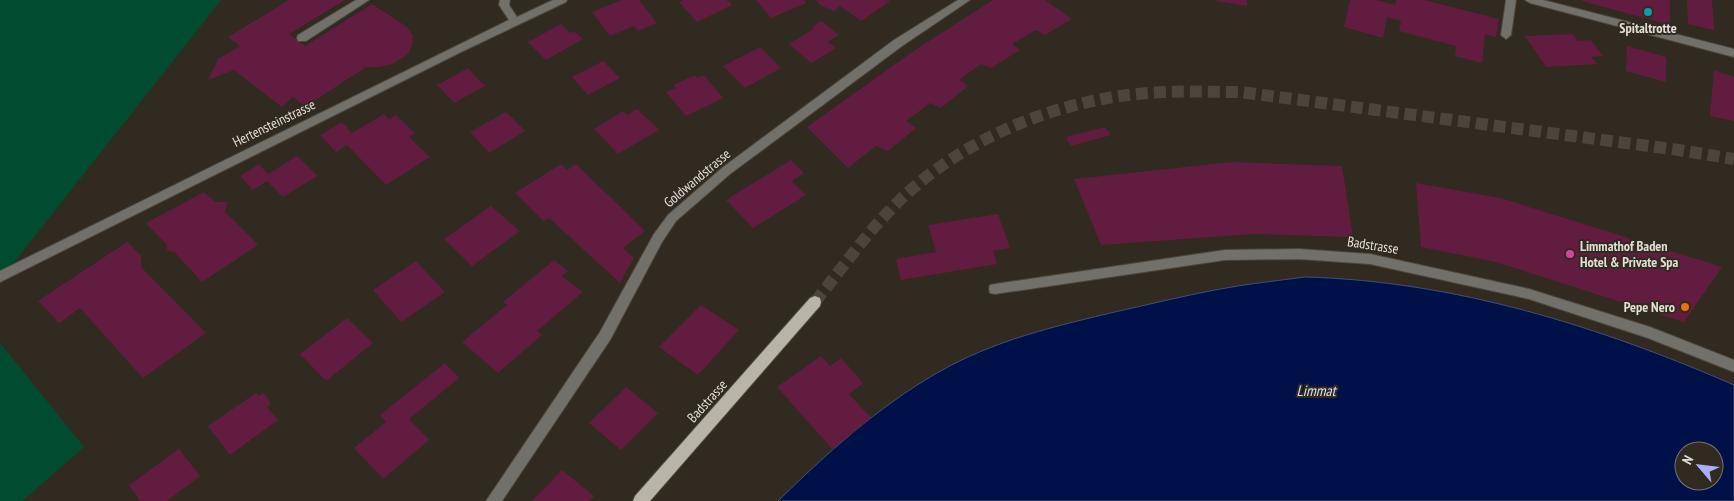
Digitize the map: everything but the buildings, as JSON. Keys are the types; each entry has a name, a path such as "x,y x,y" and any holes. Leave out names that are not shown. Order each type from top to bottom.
{"main road":[{"name":"Badstrasse","path":"640,501 815,302"}],"street":[{"path":"302,38 364,0"},
{"path":"505,0 504,5 515,21"},
{"name":"Hertensteinstrasse","path":"0,276 515,21 562,0"},
{"name":"Goldwandstrasse","path":"493,501 605,336 658,238 672,218 726,171 898,43 965,0"},
{"path":"1506,35 1511,0"},
{"path":"1530,0 1734,53"},
{"name":"Badstrasse","path":"995,289 1225,255 1299,254 1370,259 1528,294 1650,333 1734,366"}],"green space":[{"path":"0,0 221,0 0,280"},
{"path":"0,343 84,447 22,501 0,501"}],"water":[{"name":"Limmat","path":"1305,277 1361,280 1416,287 1470,297 1578,326 1631,344 1734,385 1734,501 778,501 873,416 915,386 959,361 1026,335 1119,311 1249,284"}],"tunnel":[{"path":"815,302 888,212 924,179 951,159 980,142 1041,115 1106,98 1164,92 1240,92 1679,150 1734,159"}],"place":[{"name":"Spitaltrotte","path":"1648,12"},
{"name":"Limmathof Baden Hotel & Private Spa","path":"1570,254"},
{"name":"Pepe Nero","path":"1685,307"}]}
